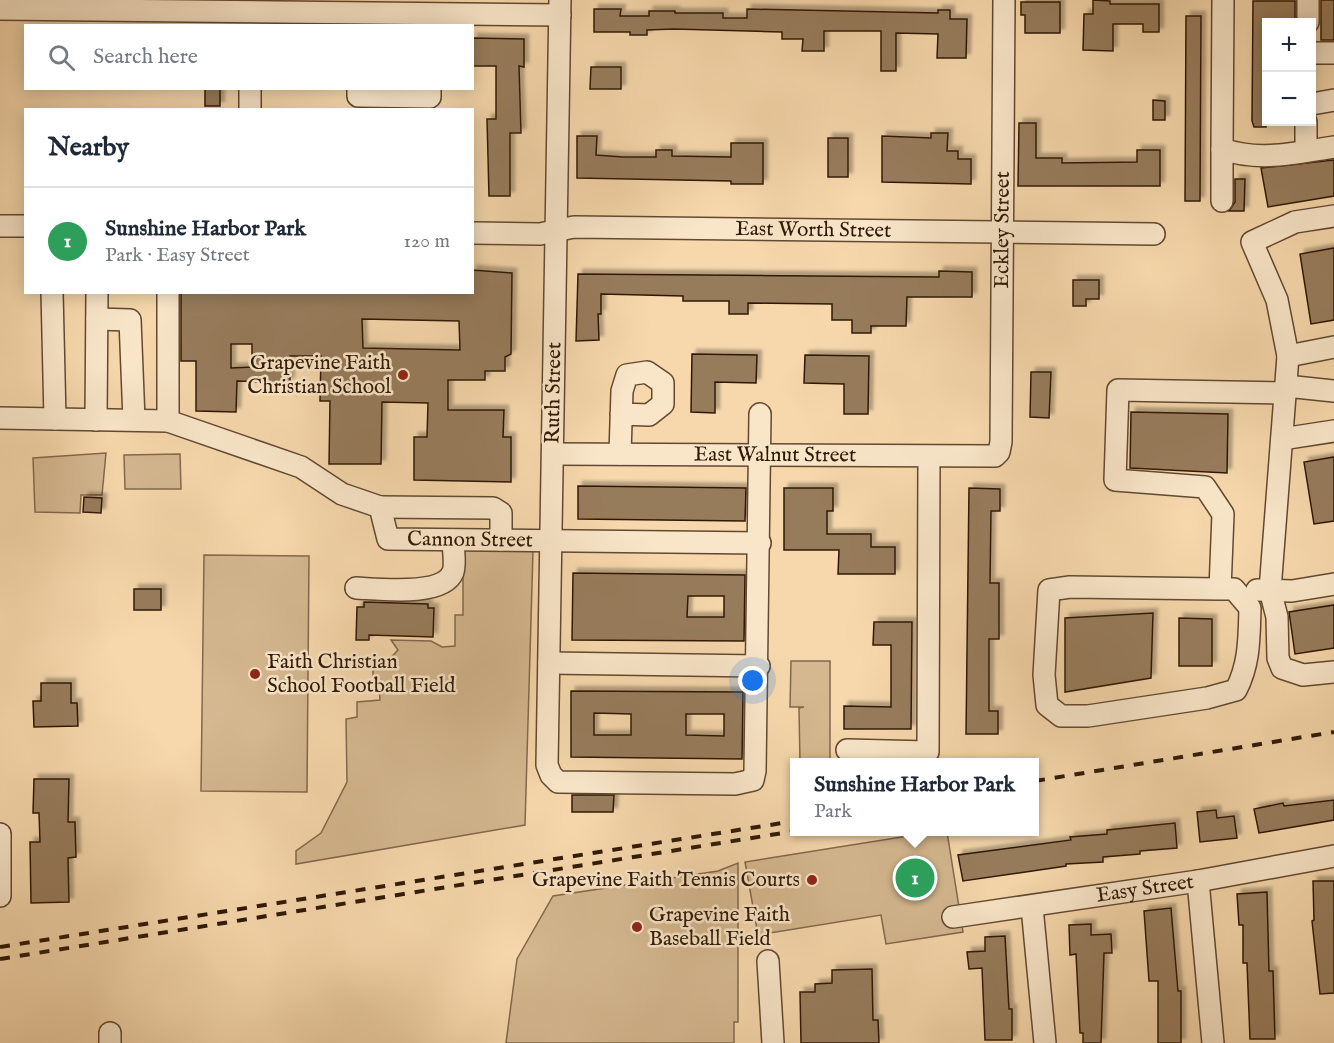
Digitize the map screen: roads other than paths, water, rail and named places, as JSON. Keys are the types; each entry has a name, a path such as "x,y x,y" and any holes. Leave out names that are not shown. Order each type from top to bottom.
{"street":[{"name":"Eckley Street","path":"995,456 999,452 1001,442 1004,0"},
{"path":"1222,201 1223,0"},
{"path":"1308,0 1308,18"},
{"path":"0,9 250,12 359,19 395,7 430,20 560,8"},
{"name":"Ruth Street","path":"560,8 547,765 551,775 558,782 735,784 753,780 759,666"},
{"path":"1316,53 1334,52"},
{"path":"250,90 250,108"},
{"path":"358,90 358,96 430,98 430,90"},
{"path":"1316,103 1334,100"},
{"path":"1306,126 1306,151"},
{"path":"1222,149 1243,156 1266,157 1334,147"},
{"path":"1334,216 1295,222 1252,242 1277,300 1288,356 1270,590 1277,617 1278,658 1282,668 1304,675 1334,672"},
{"path":"0,226 24,226"},
{"name":"East Worth Street","path":"474,233 540,234 574,226 1154,234"},
{"path":"52,294 55,419"},
{"path":"96,420 97,294"},
{"path":"168,294 168,421"},
{"path":"97,319 130,320 134,420"},
{"path":"1288,356 1334,347"},
{"path":"1334,391 1118,390 1115,480 1205,487 1223,514 1227,589 1250,608 1249,654 1245,672 1236,690 1207,698 1088,716 1061,716 1047,705 1044,675 1049,590 1070,587 1227,589 1292,591 1334,584"},
{"path":"620,454 621,414"},
{"path":"549,663 759,666 762,455 760,414"},
{"path":"0,418 168,421 301,467 342,494 380,507 493,508 501,513 501,540"},
{"path":"1282,439 1334,431"},
{"name":"East Walnut Street","path":"553,454 995,456"},
{"path":"847,750 928,752 929,457"},
{"name":"Cannon Street","path":"380,507 388,539 760,543"},
{"path":"357,588 418,590 443,584 453,572 453,540"},
{"path":"0,834 0,896"},
{"name":"Easy Street","path":"953,917 1198,881 1334,856"},
{"path":"1198,881 1213,1043"},
{"path":"1032,907 1045,1043"},
{"path":"768,961 773,1043"}],"railway":[{"path":"1039,780 1334,732"},
{"path":"0,947 790,822"},
{"path":"0,959 790,832"}],"place":[{"name":"Grapevine Faith Christian School","path":"403,375"},
{"name":"Faith Christian School Football Field","path":"255,674"},
{"name":"Sunshine Harbor Park","path":"915,878"},
{"name":"Grapevine Faith Tennis Courts","path":"812,880"},
{"name":"Grapevine Faith Baseball Field","path":"637,927"}]}
